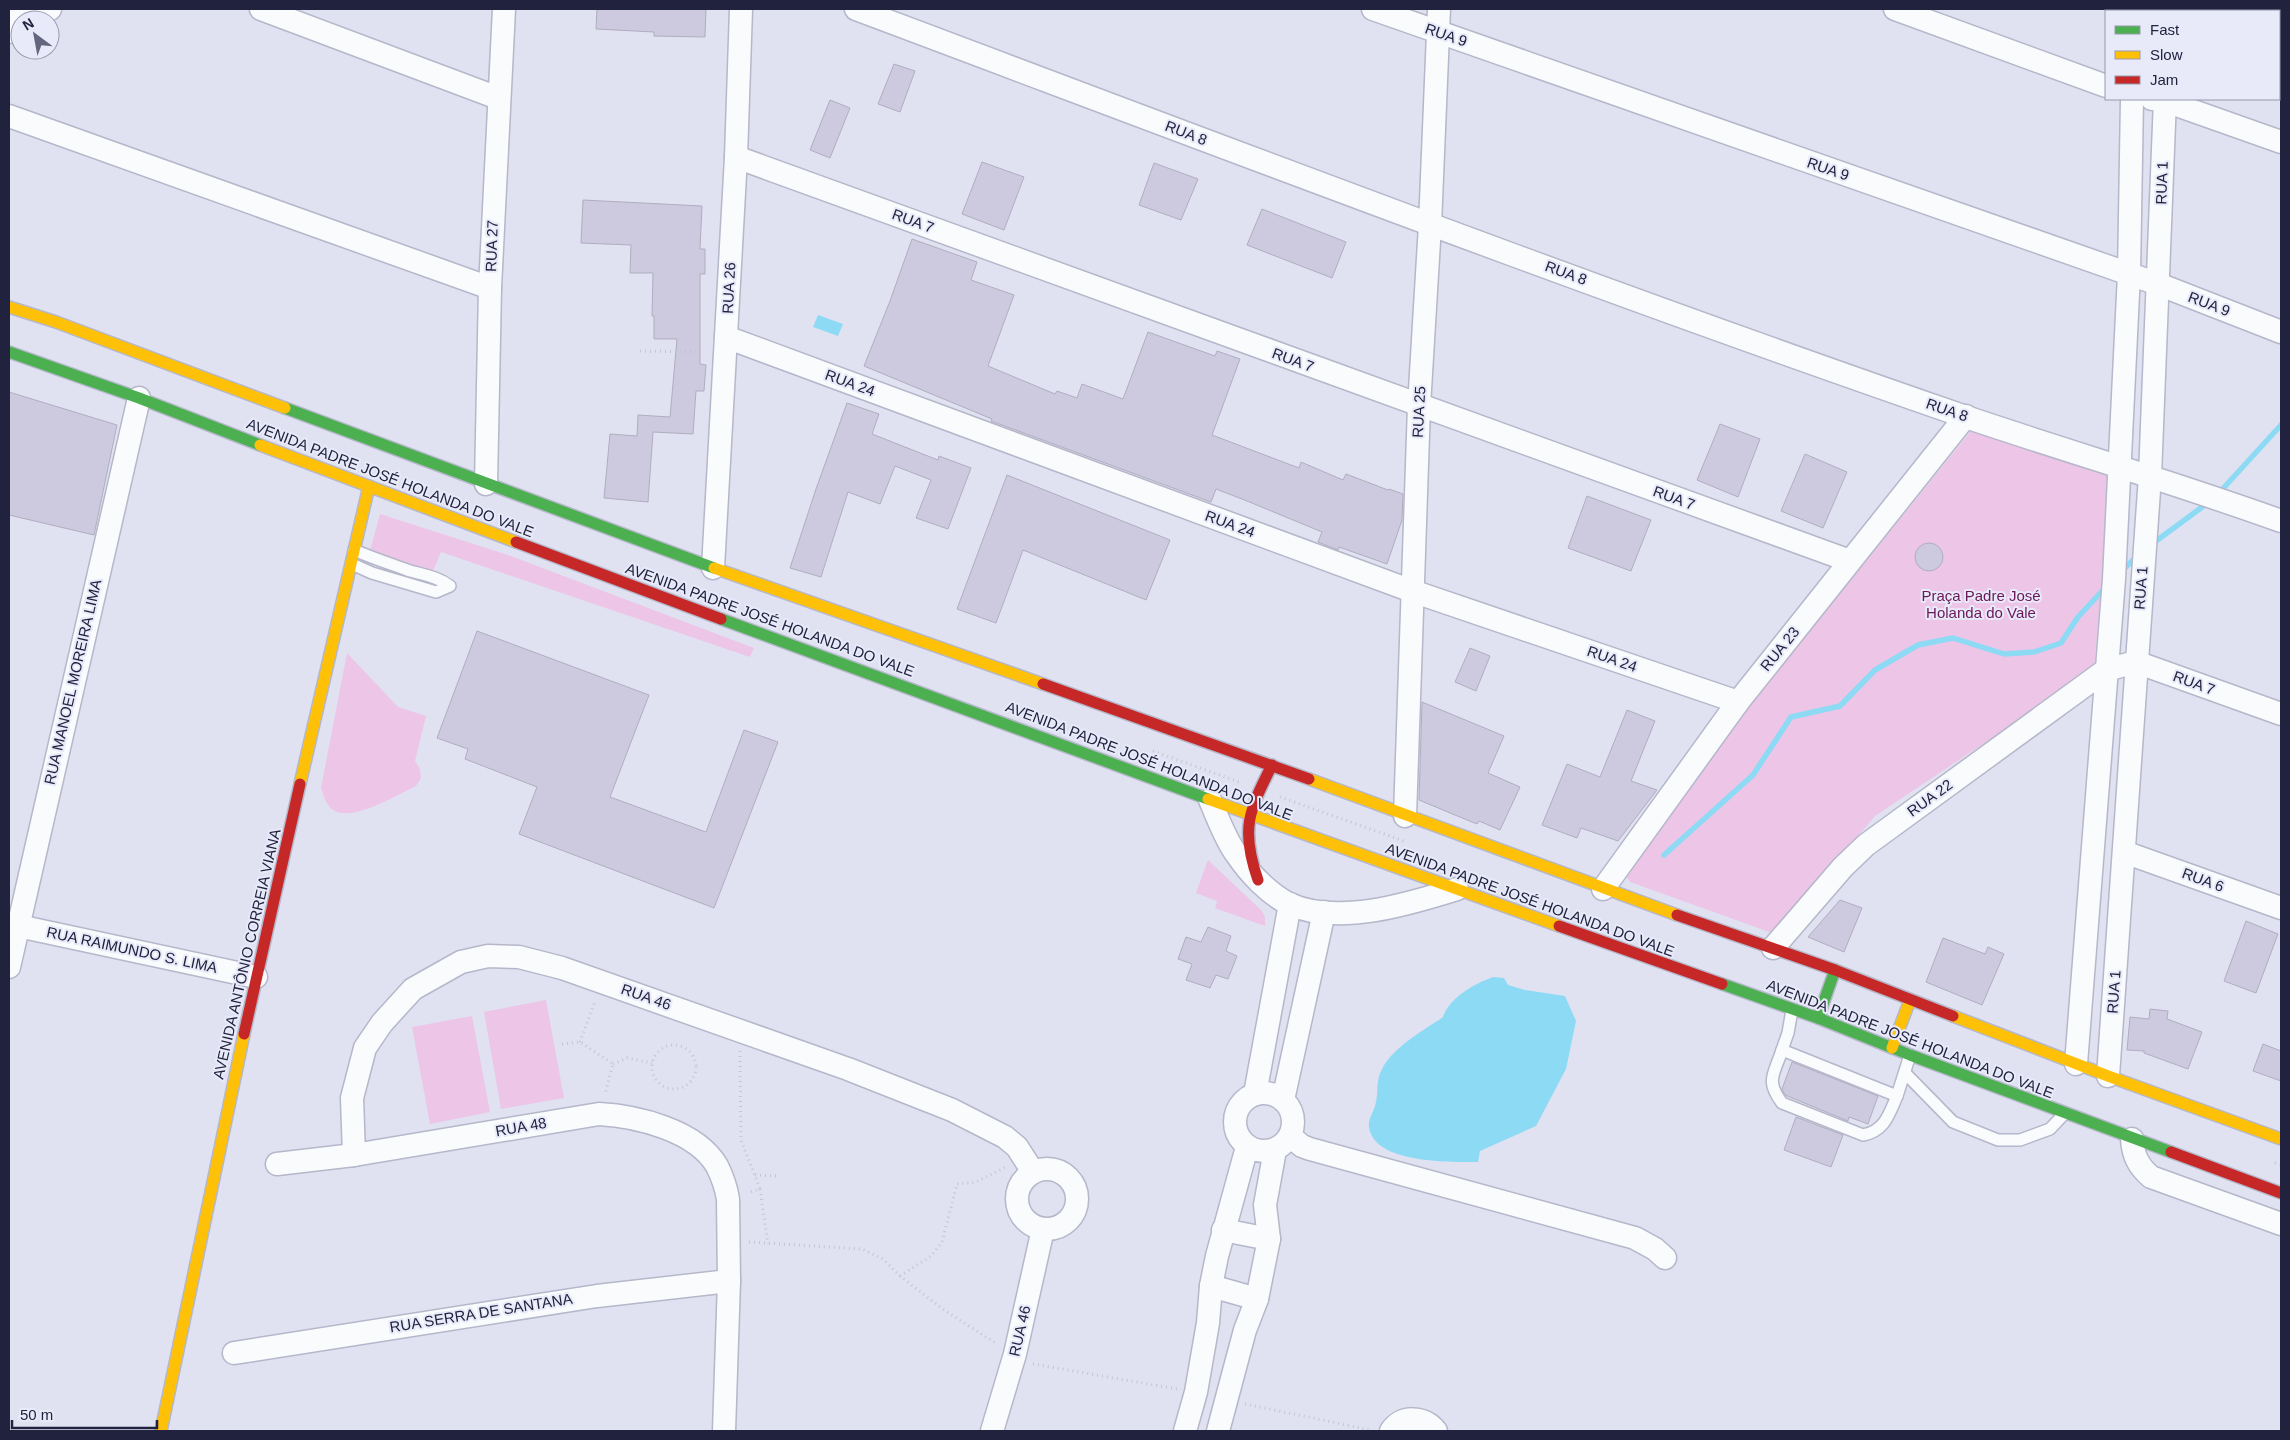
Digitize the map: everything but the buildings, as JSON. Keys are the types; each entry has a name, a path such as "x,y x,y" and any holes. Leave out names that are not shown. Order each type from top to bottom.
{"main road":[{"name":"AVENIDA PADRE JOSÉ HOLANDA DO VALE","path":"9,307 56,322 298,418 486,484 713,568 1272,765 1603,890 1835,970 2076,1064 2281,1139"},
{"name":"AVENIDA PADRE JOSÉ HOLANDA DO VALE","path":"9,352 139,398 220,430 286,451 369,486 1250,816 1818,1018 2132,1139 2281,1193"},
{"path":"220,430 225,414"},
{"name":"AVENIDA ANTÔNIO CORREIA VIANA","path":"161,1431 256,977 369,486"},
{"path":"1258,880 1247,846 1246,831 1250,816 1272,765"},
{"path":"1818,1018 1835,970"},
{"path":"1892,1048 1910,1000"}],"street":[{"path":"9,12 16,9"},
{"path":"261,9 498,98"},
{"name":"RUA 27","path":"486,484 490,288 498,98 504,9"},
{"name":"RUA 26","path":"713,568 736,157 741,9"},
{"name":"RUA 8","path":"856,9 1430,225 1966,416 2119,465 2281,521"},
{"name":"RUA 9","path":"1373,9 2158,284 2281,332"},
{"name":"RUA 25","path":"1405,816 1419,406 1430,225 1439,9"},
{"path":"1895,9 2105,86"},
{"name":"RUA 1","path":"2076,1064 2114,579 2129,274 2132,100"},
{"path":"2160,100 2281,142"},
{"name":"RUA 1","path":"2108,1076 2150,476 2158,284 2160,100"},
{"path":"9,116 490,288"},
{"name":"RUA 7","path":"736,157 1850,561"},
{"name":"RUA 24","path":"725,345 1412,591 1738,702"},
{"name":"RUA MANOEL MOREIRA LIMA","path":"9,967 13,925 139,398"},
{"name":"RUA 23","path":"1603,890 1738,702 1966,416"},
{"path":"2106,670 2136,662"},
{"name":"RUA 7","path":"2136,662 2281,714"},
{"name":"RUA 22","path":"1773,948 1843,867 1866,846 2106,670"},
{"path":"1210,800 1235,853 1258,880 1290,904 1324,912 1380,910 1409,904 1457,889"},
{"name":"RUA 6","path":"2124,852 2281,908"},
{"path":"1255,1094 1290,904"},
{"path":"1283,1100 1324,912"},
{"name":"RUA RAIMUNDO S. LIMA","path":"13,925 256,977"},
{"name":"RUA 46","path":"354,1155 352,1098 365,1048 391,1012 413,989 461,962 488,956 519,957 562,968 848,1068 952,1110 1005,1137 1017,1147 1029,1165"},
{"path":"1218,1431 1245,1330 1257,1299 1269,1239 1265,1205 1283,1143 1293,1127 1293,1117 1283,1100 1275,1094 1255,1094 1240,1105 1236,1114 1236,1132 1247,1147 1256,1151 1283,1143 1302,1146 1310,1150 1635,1238 1655,1249 1665,1258"},
{"name":"RUA 48","path":"277,1164 354,1155 599,1114 628,1116 646,1121 689,1141 706,1152 716,1165 728,1198 729,1281 724,1431"},
{"path":"2132,1139 2139,1165 2152,1177 2281,1224"},
{"path":"1185,1431 1196,1392 1208,1323 1211,1286 1223,1230 1247,1147"},
{"path":"1029,1165 1042,1169 1058,1170 1073,1182 1077,1192 1075,1211 1062,1226 1043,1229 1033,1226 1025,1220 1017,1202 1018,1192 1029,1165"},
{"name":"RUA 46","path":"992,1431 1015,1354 1043,1229"},
{"path":"1223,1230 1269,1239"},
{"name":"RUA SERRA DE SANTANA","path":"234,1353 587,1297 729,1281"},
{"path":"1211,1286 1257,1299"},
{"path":"1391,1431 1400,1422 1417,1419 1425,1422 1436,1431"}],"lane":[{"path":"350,563 372,573 436,592 450,586 440,578 376,560 354,550"},
{"path":"1792,1010 1788,1033 1771,1083 1774,1092 1782,1103 1863,1135 1874,1133 1885,1124 1897,1096 1910,1055"},
{"path":"1782,1050 1897,1096"},
{"path":"1905,1073 1952,1122 1998,1140 2020,1140 2050,1129 2065,1113"}],"path":[{"path":"640,351 725,345"},
{"path":"580,1042 602,982"},
{"path":"740,1030 741,1140 760,1189 768,1244"},
{"path":"562,1044 580,1042 613,1064"},
{"path":"679,1045 686,1048 695,1059 695,1074 686,1086 672,1090 658,1084 654,1078 652,1063 659,1050 665,1046 679,1045"},
{"path":"613,1064 627,1058 652,1063"},
{"path":"599,1114 613,1064"},
{"path":"900,1276 931,1256 942,1242 957,1184 976,1182 1029,1165"},
{"path":"755,1176 778,1176"},
{"path":"728,1198 760,1189"},
{"path":"729,1241 862,1249 883,1258 900,1276 944,1310 990,1341 1032,1364 1196,1392"},
{"path":"1227,1401 1375,1431"}],"green space":[{"name":"Praça Padre José Holanda do Vale","path":"1971,431 1986,431 2111,474 2094,670 1875,816 1775,934 1630,882 1623,871 1629,855"},
{"path":"380,514 508,555 754,648 750,657 441,552 433,571 370,551"},
{"path":"347,653 398,707 426,716 415,761 420,769 421,778 416,786 376,806 353,813 335,811 329,807 321,788"},
{"path":"1208,860 1262,911 1265,917 1265,926 1215,908 1217,901 1196,893"},
{"path":"546,1000 564,1098 501,1109 484,1012"},
{"path":"472,1016 490,1112 430,1124 412,1027"}],"water":[{"path":"818,315 843,324 838,336 813,327"},
{"path":"1493,977 1504,978 1508,985 1525,990 1565,996 1576,1021 1566,1069 1536,1126 1480,1151 1478,1162 1433,1161 1399,1154 1384,1148 1374,1139 1369,1124 1376,1101 1380,1074 1387,1061 1401,1046 1443,1017 1446,1010 1457,997 1478,983"}],"waterway":[{"path":"2218,494 2281,425"},
{"path":"2152,544 2209,502"},
{"path":"2121,572 2137,556"},
{"path":"1664,855 1753,775 1791,717 1840,706 1875,670 1918,645 1953,638 2004,654 2034,652 2061,643 2078,617 2105,588"}],"traffic: fast":[{"path":"9,352 139,398 260,445"},
{"path":"285,408 714,568"},
{"path":"721,619 1208,799"},
{"path":"1818,1018 1835,970"},
{"path":"1722,984 1818,1018 1910,1055 2171,1152"}],"traffic: slow":[{"path":"9,307 56,322 285,408"},
{"path":"260,445 516,542"},
{"path":"300,784 369,486"},
{"path":"714,568 1043,684"},
{"path":"1309,779 1677,915"},
{"path":"1208,799 1559,926"},
{"path":"1892,1048 1910,1000"},
{"path":"1953,1016 2108,1076 2281,1139"},
{"path":"161,1431 244,1034"}],"traffic: jam":[{"path":"516,542 721,619"},
{"path":"1043,684 1309,779"},
{"path":"1258,880 1252,862 1248,833 1253,808 1272,765"},
{"path":"244,1034 300,784"},
{"path":"1677,915 1835,970 1953,1016"},
{"path":"1559,926 1722,984"},
{"path":"2171,1152 2281,1193"}]}
